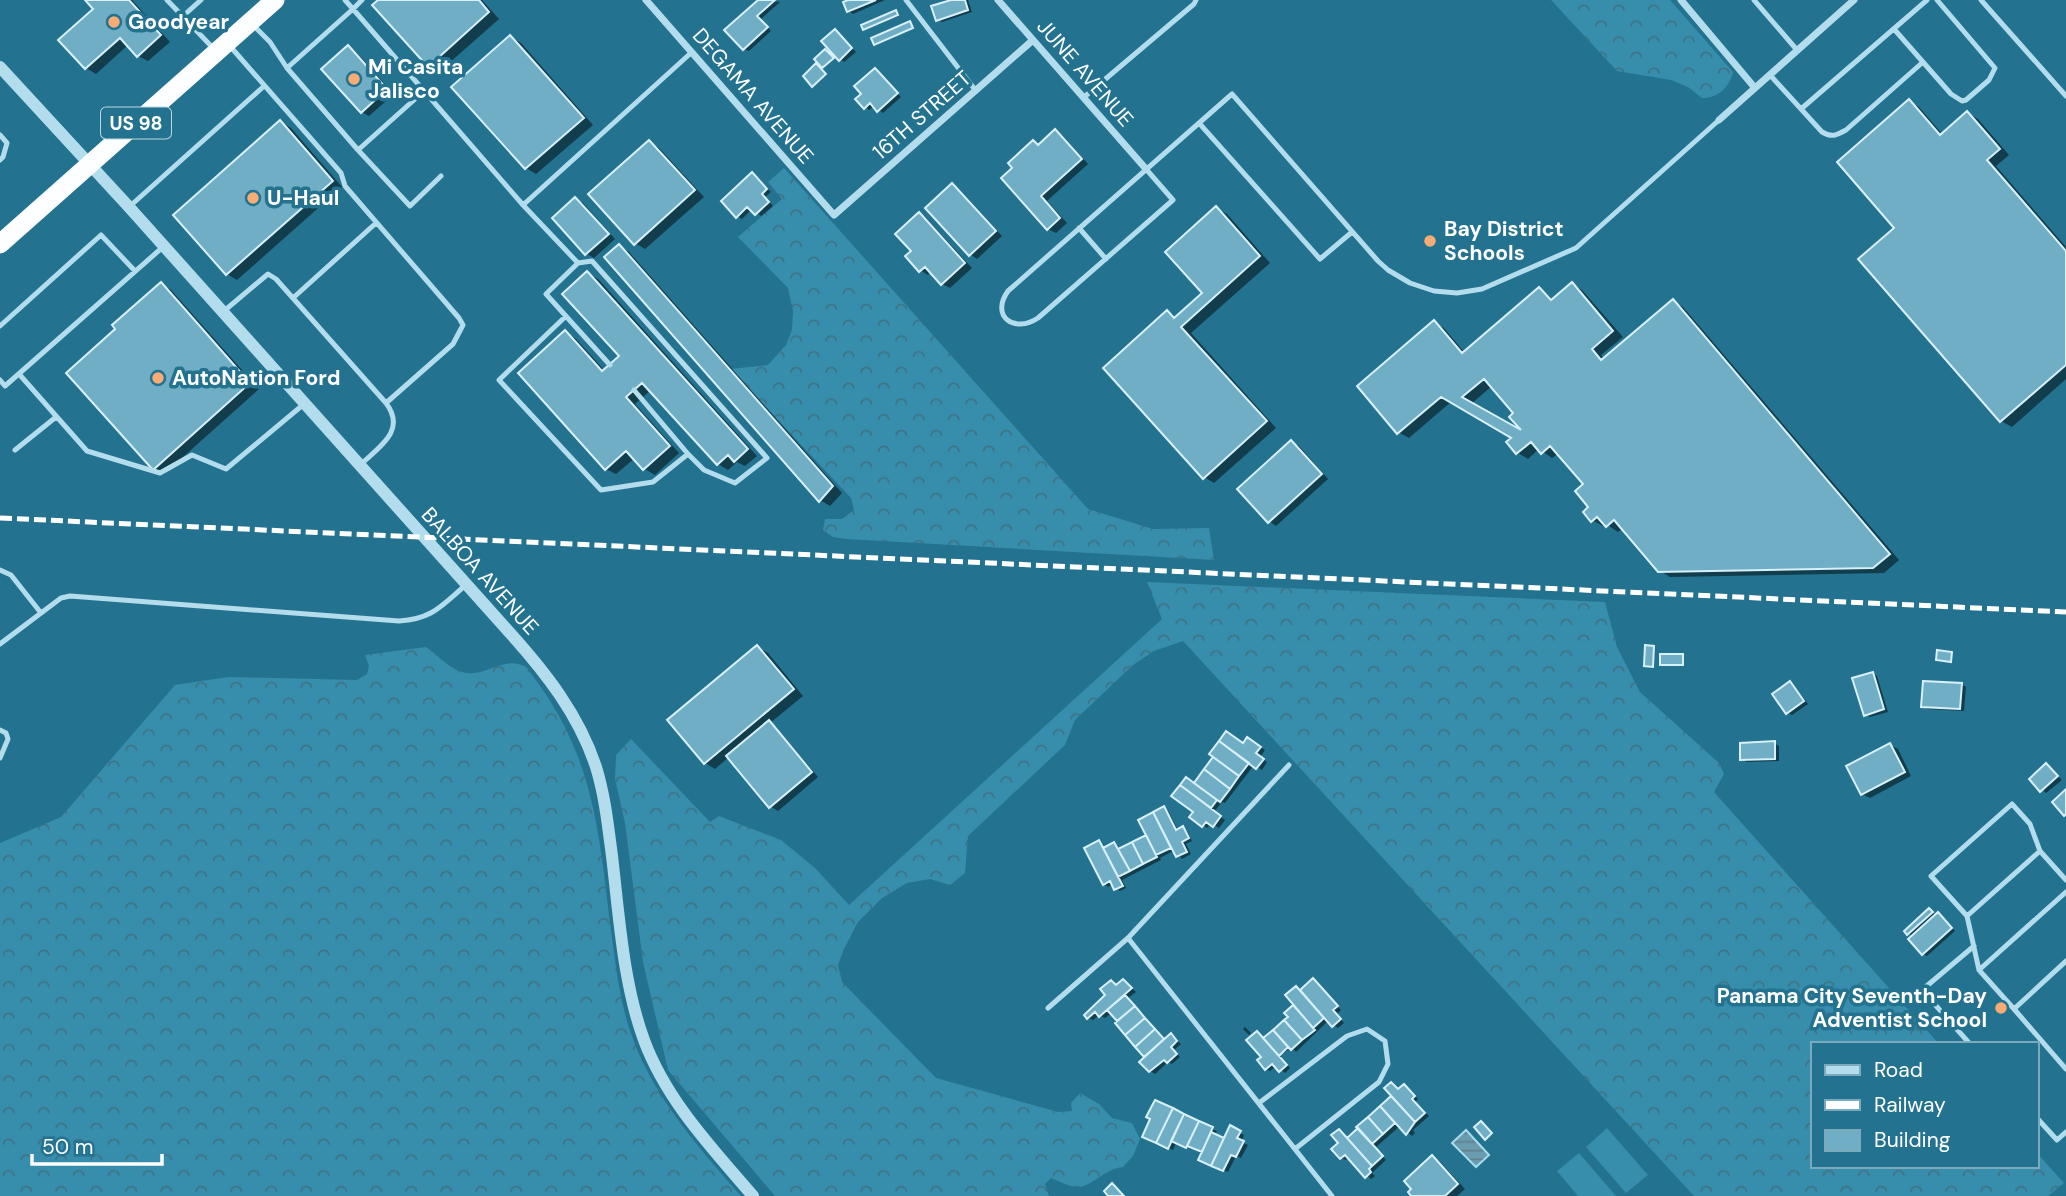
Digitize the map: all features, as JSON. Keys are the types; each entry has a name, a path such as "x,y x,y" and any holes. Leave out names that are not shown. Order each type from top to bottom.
{"highway":[{"name":"US 98","path":"0,244 275,0"}],"street":[{"name":"DEGAMA AVENUE","path":"646,0 834,215"},
{"name":"JUNE AVENUE","path":"998,0 1146,169"},
{"path":"1681,0 1755,88"},
{"path":"1719,120 1854,0"},
{"name":"16TH STREET","path":"834,215 1033,40"},
{"name":"BALBOA AVENUE","path":"0,67 467,584 547,677 565,702 587,744 604,800 629,982 645,1043 658,1072 677,1102 753,1196"}],"lane":[{"path":"167,0 182,17 222,47 290,113 341,173 345,186 463,325 453,344 386,403"},
{"path":"182,17 201,0"},
{"path":"345,0 523,205 578,263"},
{"path":"287,68 362,0"},
{"path":"906,0 976,90"},
{"path":"1083,98 1196,0"},
{"path":"1754,0 1797,50"},
{"path":"1801,109 1927,0"},
{"path":"1894,29 1951,94 1962,102 1994,74 1995,68 1937,0"},
{"path":"1981,0 2066,96"},
{"path":"250,22 270,42 287,68 358,150 410,206 441,176"},
{"path":"523,205 692,52"},
{"path":"1770,75 1822,132 1828,136 1836,136 1923,62"},
{"path":"129,207 264,87"},
{"path":"358,150 424,91"},
{"path":"1146,169 1173,200 1031,323 1020,325 1006,318 1001,305 1006,292 1146,169 1232,94 1378,261 1410,283 1445,293 1466,293 1482,289 1576,248 1719,120"},
{"path":"1199,123 1320,260 1352,232"},
{"path":"0,135 7,143 0,160"},
{"path":"293,298 376,223"},
{"path":"1079,228 1106,259"},
{"path":"0,326 101,235 135,271"},
{"path":"2,385 19,374 164,246"},
{"path":"610,365 546,294 578,263 592,261 767,458 736,484 704,470 634,390"},
{"path":"222,312 268,274 293,298 393,413 394,420 388,439 359,466"},
{"path":"566,316 499,380 601,490 653,482 688,454"},
{"path":"19,374 87,451 160,473 192,455 226,469 304,404"},
{"path":"15,450 56,417"},
{"path":"0,570 11,575 41,613"},
{"path":"0,643 61,598 70,596 412,621 431,614 467,584"},
{"path":"0,730 6,733 8,739 0,758"},
{"path":"1048,1008 1128,938 1289,765"},
{"path":"2066,880 2040,851 2030,824 2012,804 1930,876 1967,916 1979,970 2066,1069"},
{"path":"1967,916 2040,851"},
{"path":"1979,970 2066,892"},
{"path":"1128,938 1329,1195"},
{"path":"1968,1042 1922,990 1974,946"},
{"path":"2014,1009 2066,961"},
{"path":"1259,1103 1347,1035 1367,1029 1385,1041 1388,1064 1379,1082 1295,1149"},
{"path":"2038,1119 2057,1140 2066,1132"}],"green space":[{"path":"1551,0 1670,0 1733,72 1731,78 1718,94 1702,98 1688,87 1671,80 1617,71"},
{"path":"784,168 1088,509 1153,529 1209,528 1214,560 847,539 833,537 823,530 825,519 842,519 854,510 851,498 730,369 768,365 786,345 792,330 793,311 788,288 738,237 782,199 768,182"},
{"path":"1147,582 1605,602 1617,647 1640,692 1719,763 1724,774 1714,792 1937,1042 1811,1042 1811,1168 2038,1168 2038,1154 2064,1183 2048,1196 1694,1196 1183,641 1154,651 1133,665 1075,720 1065,745 968,836 965,873 950,885 930,879 907,883 882,898 858,922 838,965 842,982 936,1078 1058,1112 1072,1111 1071,1103 1080,1093 1099,1104 1112,1118 1132,1123 1140,1139 1133,1156 1123,1167 1116,1168 1083,1186 1072,1186 1051,1178 1045,1184 1049,1196 775,1196 668,1070 643,962 625,823 615,779 616,755 631,739 710,822 719,816 781,840 815,868 849,905 1162,619"},
{"path":"426,647 451,667 462,672 476,673 511,663 526,667 549,699 566,730 589,792 602,857 619,986 633,1039 666,1103 741,1196 0,1196 0,843 61,817 175,685 228,677 357,680 367,674 369,666 365,655"},
{"path":"1607,1128 1648,1175 1626,1193 1586,1147"},
{"path":"1579,1153 1616,1196 1578,1196 1557,1171"}],"shaded area":[{"path":"1466,1130 1489,1155 1476,1167 1452,1143"}],"building":[{"name":"Goodyear","path":"85,0 129,0 161,35 137,57 120,38 85,69 58,40 93,9"},
{"path":"378,0 479,0 489,12 428,67 372,5"},
{"path":"758,0 775,0 757,16 768,27 743,50 724,30"},
{"path":"876,0 847,12 843,2"},
{"path":"951,0 965,0 968,10 936,21 931,6"},
{"path":"896,10 898,15 863,30 861,25"},
{"path":"910,21 913,28 874,45 871,38"},
{"path":"835,29 852,48 839,61 821,41"},
{"path":"510,35 584,118 525,169 451,87"},
{"name":"Mi Casita Jalisco","path":"348,45 387,89 361,113 321,69"},
{"path":"825,49 834,58 822,68 814,59"},
{"path":"816,63 826,74 812,87 803,76"},
{"path":"875,68 898,93 877,112 870,103 864,109 855,99 861,94 854,86"},
{"path":"1909,99 1940,135 1967,111 2000,149 1987,160 2066,251 2066,365 2000,422 1858,259 1894,228 1837,162"},
{"name":"U-Haul","path":"280,120 333,181 226,275 173,215"},
{"path":"1055,129 1082,159 1041,196 1060,218 1047,230 1001,178 1012,168 1008,163 1033,140 1038,145"},
{"path":"649,140 695,190 634,245 588,194"},
{"path":"752,172 767,189 762,194 769,202 755,215 747,207 736,218 721,201"},
{"path":"952,183 996,231 969,256 925,208"},
{"path":"575,197 609,234 585,255 552,218"},
{"path":"1216,206 1260,256 1181,327 1267,421 1203,479 1103,368 1167,310 1174,318 1202,293 1165,252"},
{"path":"919,212 965,263 941,285 925,267 919,272 905,256 911,251 895,234"},
{"path":"619,244 833,486 819,502 604,257"},
{"path":"587,271 748,449 734,462 728,455 717,465 642,383 626,397 670,446 643,470 626,451 605,470 518,373 565,330 602,371 619,356 562,294"},
{"name":"AutoNation Ford","path":"161,282 250,383 153,470 66,373 115,329 112,325"},
{"path":"1572,282 1613,331 1592,349 1601,360 1673,299 1890,554 1873,568 1658,572 1614,520 1606,527 1597,517 1591,522 1583,512 1588,507 1575,491 1583,484 1550,446 1541,454 1531,442 1516,454 1506,442 1511,438 1441,397 1397,434 1357,386 1434,320 1462,353 1539,287 1551,300","holes":["1484,379 1513,413 1509,417 1521,430 1462,397"]},
{"path":"1291,440 1322,474 1268,523 1237,489"},
{"path":"757,645 794,689 704,764 667,720"},
{"path":"1645,645 1654,646 1653,667 1644,666"},
{"path":"1937,650 1952,652 1951,662 1936,660"},
{"path":"1660,654 1683,654 1683,665 1660,665"},
{"path":"1873,672 1884,709 1864,716 1852,678"},
{"path":"1790,681 1804,701 1786,714 1772,694"},
{"path":"1923,681 1962,683 1960,709 1921,707"},
{"path":"769,720 812,772 769,808 726,756"},
{"path":"1226,731 1243,743 1247,737 1261,747 1256,753 1264,759 1256,769 1219,741"},
{"path":"1219,741 1249,763 1239,776 1209,754"},
{"path":"1775,741 1775,759 1740,760 1740,743"},
{"path":"1890,743 1905,772 1861,795 1846,766"},
{"path":"1213,757 1239,776 1230,789 1204,769"},
{"path":"2046,763 2058,776 2040,792 2029,779"},
{"path":"1204,769 1230,789 1220,802 1194,783"},
{"path":"1186,777 1217,800 1211,808 1180,785"},
{"path":"1180,785 1221,816 1213,827 1206,822 1202,827 1189,817 1193,812 1171,796"},
{"path":"2066,789 2066,814 2064,816 2052,802"},
{"path":"1164,806 1176,830 1183,826 1189,838 1182,842 1187,852 1176,857 1153,812"},
{"path":"1153,812 1171,848 1156,855 1138,820"},
{"path":"1146,835 1157,857 1143,864 1132,842"},
{"path":"1099,840 1123,886 1114,890 1110,881 1103,885 1084,848"},
{"path":"1114,842 1130,871 1118,877 1103,848"},
{"path":"1132,842 1143,864 1130,871 1118,849"},
{"path":"1929,908 1933,912 1907,935 1904,931"},
{"path":"1938,912 1952,928 1922,955 1908,939"},
{"path":"1313,978 1338,1006 1333,1010 1341,1019 1332,1027 1300,990"},
{"path":"1123,979 1132,988 1099,1017 1095,1012 1087,1019 1084,1015 1105,995 1100,989 1111,980 1116,985"},
{"path":"1296,986 1324,1018 1313,1028 1285,995"},
{"path":"1125,995 1135,1006 1117,1021 1107,1010"},
{"path":"1293,1005 1315,1030 1302,1040 1284,1020 1288,1017 1284,1013"},
{"path":"1135,1006 1145,1018 1125,1035 1115,1023"},
{"path":"1145,1018 1155,1029 1135,1047 1125,1035"},
{"path":"1284,1020 1302,1040 1291,1050 1273,1030"},
{"path":"1155,1029 1164,1039 1144,1057 1135,1047"},
{"path":"1273,1030 1288,1047 1279,1056 1263,1038"},
{"path":"1257,1031 1287,1065 1279,1072 1272,1064 1265,1070 1257,1060 1261,1057 1246,1040"},
{"path":"1171,1033 1177,1041 1171,1047 1177,1054 1167,1063 1164,1060 1149,1072 1139,1062"},
{"path":"1391,1082 1398,1089 1404,1084 1415,1096 1412,1099 1425,1113 1415,1122 1384,1088"},
{"path":"1391,1096 1415,1122 1406,1135 1380,1106"},
{"path":"1155,1100 1173,1108 1156,1143 1142,1137 1150,1119 1146,1117"},
{"path":"1380,1106 1395,1123 1383,1134 1368,1117"},
{"path":"1173,1108 1184,1114 1168,1149 1156,1143"},
{"path":"1184,1114 1199,1121 1186,1148 1171,1141"},
{"path":"1368,1117 1383,1134 1372,1144 1356,1127"},
{"path":"1199,1121 1213,1127 1202,1152 1187,1146"},
{"path":"1481,1121 1492,1133 1485,1140 1474,1127"},
{"path":"1230,1125 1241,1131 1237,1138 1244,1141 1236,1157 1231,1155 1223,1171 1211,1166"},
{"path":"1358,1128 1383,1156 1372,1166 1347,1138"},
{"path":"1339,1129 1372,1166 1369,1169 1371,1172 1365,1178 1345,1155 1340,1159 1331,1149 1338,1143 1331,1135"},
{"path":"1211,1132 1224,1138 1211,1166 1198,1160"},
{"path":"1432,1155 1458,1184 1445,1196 1411,1196 1408,1192 1411,1189 1404,1181"},
{"path":"1112,1183 1124,1196 1108,1196 1104,1191"}],"railway":[{"path":"0,518 2066,612"}],"place":[{"name":"Goodyear","path":"114,22"},
{"name":"Mi Casita Jalisco","path":"354,79"},
{"name":"U-Haul","path":"253,198"},
{"name":"Bay District Schools","path":"1430,241"},
{"name":"AutoNation Ford","path":"158,378"},
{"name":"Panama City Seventh-Day Adventist School","path":"2001,1008"}]}
